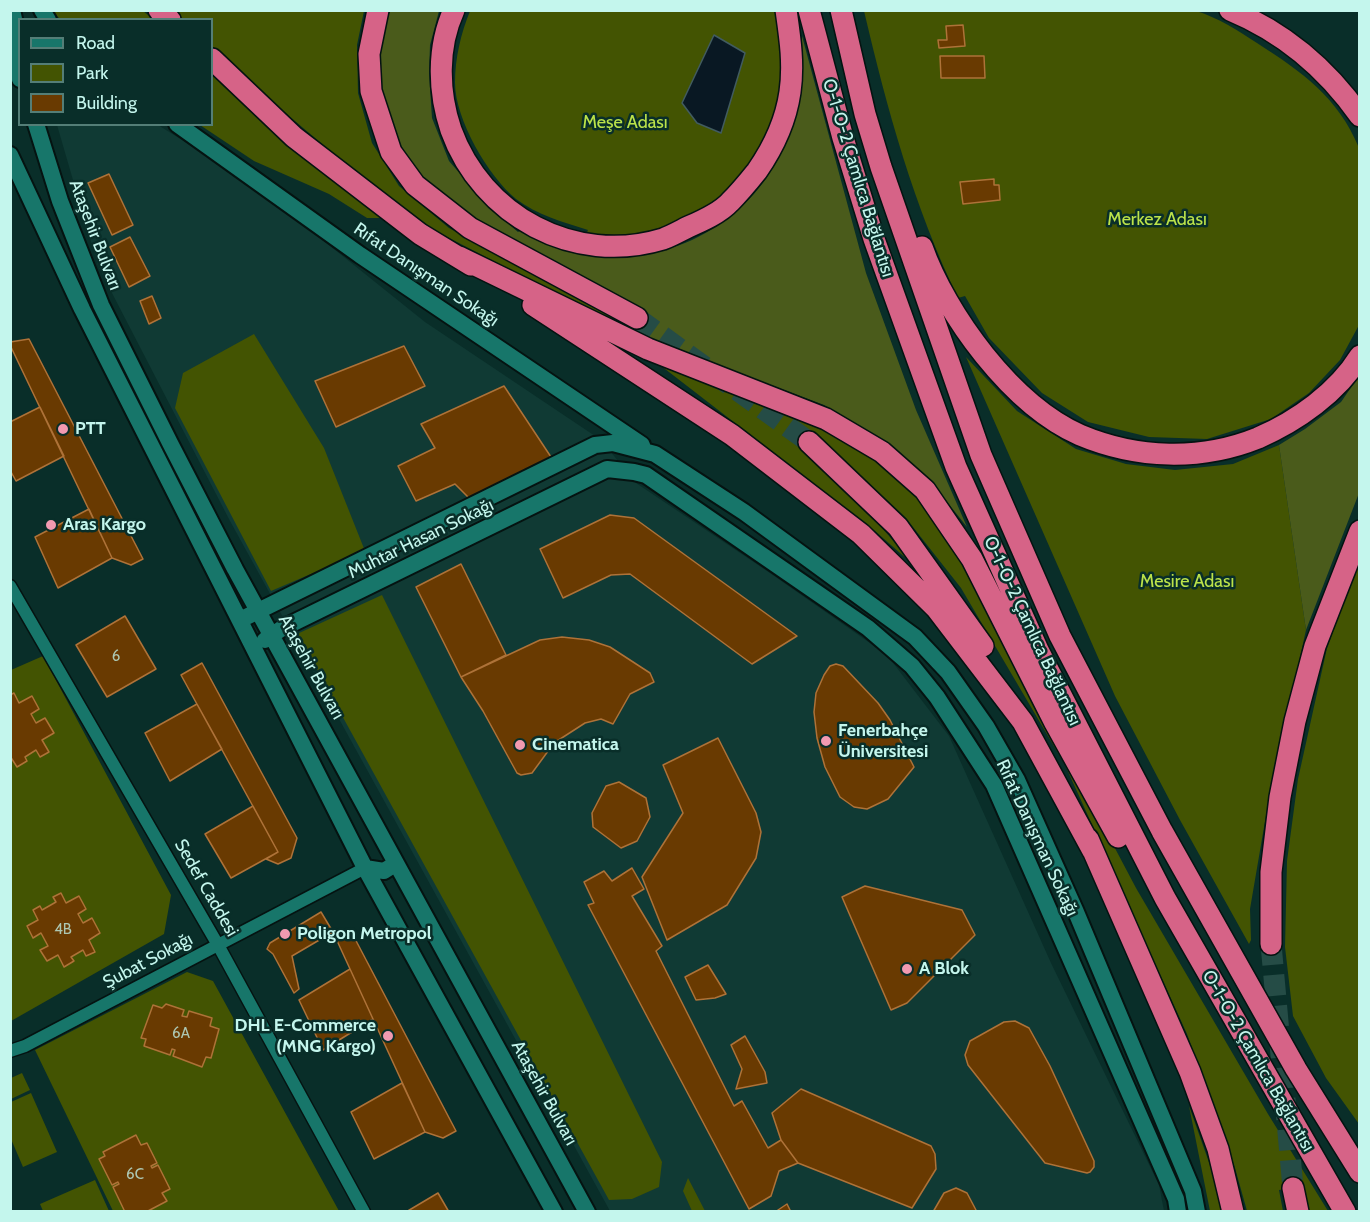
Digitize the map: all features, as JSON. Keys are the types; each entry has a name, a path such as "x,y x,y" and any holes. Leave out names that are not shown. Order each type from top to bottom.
{"highway":[{"path":"378,10 369,54 371,91 391,152 415,185 470,228 637,318"},
{"path":"454,10 447,26 441,73 445,112 455,141 471,169 488,192 507,210 530,225 553,236 598,246 624,246 664,239 698,223 729,204 766,158 780,128 790,93 792,48 786,10"},
{"name":"O-1-O-2 Çamlıca Bağlantısı","path":"810,10 843,138 874,239 956,467 1038,650 1165,898 1345,1212"},
{"name":"O-1-O-2 Çamlıca Bağlantısı","path":"841,10 865,114 881,167 977,444 1060,636 1162,831 1296,1069 1359,1172"},
{"path":"846,10 875,114 927,261 957,318 992,364 1036,406 1063,426 1098,441 1141,452 1165,455 1216,451 1244,444 1295,419 1322,398 1359,356"},
{"path":"1230,10 1250,19 1307,56 1345,95 1359,116"},
{"path":"213,60 294,137 420,234 732,435 861,534 936,608 1023,722 1093,851"},
{"path":"459,257 648,349 825,419 882,452 925,490 972,559 1055,723 1145,885 1216,1007 1307,1147"},
{"path":"810,442 898,527 1032,717 1190,1072 1218,1149 1233,1212"},
{"path":"1271,944 1271,872 1280,797 1295,721 1315,646 1359,531"},
{"path":"1293,1188 1298,1212"}],"street":[{"path":"12,10 18,37"},
{"path":"10,43 18,72"},
{"name":"Rıfat Danışman Sokağı","path":"180,126 360,255 744,512 915,638 948,672 980,717 1017,780 1076,912 1193,1191 1197,1212"},
{"name":"Ataşehir Bulvarı","path":"36,128 60,201 101,305 204,508 395,864 587,1212"},
{"path":"10,155 82,309 365,868 554,1212"},
{"path":"604,420 613,443 607,469"},
{"name":"Rıfat Danışman Sokağı","path":"613,443 655,454"},
{"name":"Muhtar Hasan Sokağı","path":"240,620 595,445 613,443"},
{"name":"Rıfat Danışman Sokağı","path":"607,469 646,475 868,628 912,666 937,697 994,785 1176,1199 1178,1212"},
{"name":"Muhtar Hasan Sokağı","path":"253,646 281,629 607,469"},
{"name":"Sedef Caddesi","path":"10,586 218,945 364,1212"},
{"path":"365,868 384,871 395,864"},
{"name":"Şubat Sokağı","path":"10,1051 25,1046 365,868"}],"shaded area":[{"path":"57,126 160,126 214,160 284,209 425,322 601,440 636,483 887,655 949,736 1051,963 1159,1185 1164,1211 610,1211 230,521 98,266"}],"green space":[{"path":"52,11 143,11 152,18 59,18"},
{"path":"174,11 364,11 357,45 358,93 372,143 399,186 449,228 632,326 630,332 430,228 347,165 264,95 213,47 213,18 182,18"},
{"path":"390,11 439,11 430,45 432,118 449,161 488,206 518,232 522,229 620,256 652,253 705,234 728,218 767,178 781,153 794,116 802,36 866,273 916,410 967,527 928,478 887,445 824,405 630,332 632,326 555,265 448,202 412,163 398,140 388,115 382,89 380,63 382,36"},
{"name":"Meşe Adası","path":"470,11 778,11 782,66 780,90 767,135 743,174 708,205 687,217 665,228 640,235 585,237 588,230 541,214 516,199 484,162 475,146 461,113 455,83 459,46"},
{"name":"Merkez Adası","path":"864,11 1196,11 1228,25 1289,64 1317,87 1341,114 1359,148 1359,325 1340,360 1309,393 1271,419 1207,439 1149,437 1088,422 1042,393 989,338 965,296 958,298 942,264 903,157"},
{"path":"213,74 283,140 385,218 367,218 329,194 254,161 202,126 213,126"},
{"path":"254,334 324,448 365,551 271,591 175,408 183,373"},
{"name":"Mesire Adası","path":"966,357 1017,411 1076,449 1126,464 1175,470 1233,464 1279,445 1306,630 1269,798 1250,909 1251,940 1249,944 1115,696"},
{"path":"656,362 846,438 900,478 926,508 957,556 1014,657 1136,888 1268,1114 1328,1211 1306,1211 1300,1187 1279,1190 1283,1211 1247,1211 1235,1168 1187,1034 1065,765 961,588 905,517 814,435 855,497 917,568 875,531"},
{"path":"1359,376 1359,493 1306,630 1279,445 1341,402"},
{"path":"1359,562 1359,1124 1326,1078 1293,1016 1285,947 1287,861 1298,779 1327,648"},
{"path":"382,595 662,1162 659,1187 632,1199 609,1200 297,634"},
{"path":"43,656 171,895 164,934 11,1021 11,670"},
{"path":"187,972 213,981 339,1211 113,1211 35,1050"},
{"path":"22,1073 30,1090 11,1099 11,1078"},
{"path":"31,1093 57,1152 23,1167 11,1139 11,1102"},
{"path":"1189,1106 1211,1168 1222,1211 1210,1211"},
{"path":"688,1178 705,1211 692,1211 683,1191"},
{"path":"95,1180 109,1211 43,1211 40,1204"}],"water":[{"path":"714,35 745,53 721,133 697,123 682,103"}],"building":[{"path":"963,25 965,46 939,48 938,40 947,40 946,26"},
{"path":"940,56 984,56 985,78 941,78"},
{"path":"109,174 133,225 112,235 88,183"},
{"path":"994,179 994,185 999,185 1000,200 963,204 960,182"},
{"path":"130,237 150,276 129,287 110,247"},
{"path":"152,296 161,318 149,324 140,301"},
{"path":"29,339 143,559 131,565 112,558 10,345 10,342"},
{"path":"404,346 425,386 336,427 315,381"},
{"path":"504,386 551,457 470,499 455,484 416,501 398,466 435,448 421,424"},
{"path":"40,407 64,456 16,481 10,470 10,422"},
{"path":"89,509 112,558 58,588 35,537"},
{"path":"610,515 634,518 797,636 752,664 630,574 611,575 563,598 540,549"},
{"path":"461,564 506,655 461,677 416,587"},
{"path":"125,616 156,669 107,697 76,645"},
{"path":"562,637 589,640 610,647 650,673 654,682 630,694 613,724 601,719 585,723 554,743 532,773 521,775 517,773 483,711 461,677 540,640"},
{"path":"202,663 297,838 291,858 278,864 266,859 278,852 181,675"},
{"path":"836,664 843,666 878,703 890,720 914,767 888,799 867,809 854,807 840,797 825,767 817,738 814,712 816,693 830,666"},
{"path":"14,693 19,703 32,696 39,709 31,714 36,723 45,718 54,733 42,740 49,752 40,757 36,750 25,757 27,761 17,767 10,756 10,695"},
{"path":"197,704 222,749 170,781 145,733"},
{"path":"718,738 756,813 761,832 756,858 727,905 667,940 642,877 683,813 663,765"},
{"path":"619,782 646,798 650,817 637,841 621,848 593,827 592,813 606,786"},
{"path":"253,806 278,852 231,878 205,834"},
{"path":"632,868 644,889 632,896 662,946 656,951 734,1106 742,1101 768,1148 781,1140 798,1163 779,1171 771,1196 749,1209 588,905 594,903 584,882 604,871 612,881"},
{"name":"A Blok","path":"865,886 962,910 975,935 907,1003 891,1010 842,897"},
{"path":"61,893 66,903 79,896 86,909 78,914 83,923 92,918 100,933 89,940 95,952 86,956 83,950 71,957 74,961 64,967 58,955 47,961 40,950 48,946 41,933 33,938 27,926 38,920 33,910 40,906 42,910 56,902 53,897"},
{"path":"321,912 333,932 292,956 299,989 294,993 273,954 267,949 270,943"},
{"path":"333,932 353,935 456,1131 443,1138 425,1132"},
{"path":"708,965 726,994 696,1000 685,977"},
{"path":"350,969 373,1019 323,1050 299,1000"},
{"path":"166,1004 184,1010 182,1016 187,1017 189,1011 212,1018 210,1026 219,1029 211,1058 206,1057 202,1067 173,1056 175,1050 172,1049 170,1055 144,1046 146,1039 141,1038 153,1005 162,1008"},
{"path":"1015,1021 1029,1028 1050,1066 1094,1161 1094,1167 1090,1172 1045,1163 968,1065 965,1055 970,1041 1004,1022"},
{"path":"745,1036 765,1072 767,1083 736,1089 742,1069 731,1045"},
{"path":"402,1083 425,1132 374,1159 351,1112"},
{"path":"801,1089 931,1146 935,1154 936,1169 912,1208 798,1163 781,1140 772,1113"},
{"path":"136,1135 141,1145 147,1143 157,1163 151,1166 152,1168 158,1165 170,1189 162,1193 167,1201 146,1212 125,1212 113,1187 119,1184 118,1182 112,1185 99,1159 105,1156 103,1152"},
{"path":"956,1188 967,1193 977,1212 933,1212 944,1193"},
{"path":"438,1193 449,1212 406,1212"},
{"path":"787,1204 791,1212 775,1212"}],"tunnel":[{"path":"637,318 809,442"},
{"path":"1271,944 1293,1188"}],"place":[{"name":"PTT","path":"63,429"},
{"name":"Aras Kargo","path":"51,525"},
{"name":"Fenerbahçe Üniversitesi","path":"826,741"},
{"name":"Cinematica","path":"520,745"},
{"name":"Poligon Metropol","path":"285,934"},
{"name":"A Blok","path":"907,969"},
{"name":"DHL E-Commerce (MNG Kargo)","path":"388,1036"}]}
